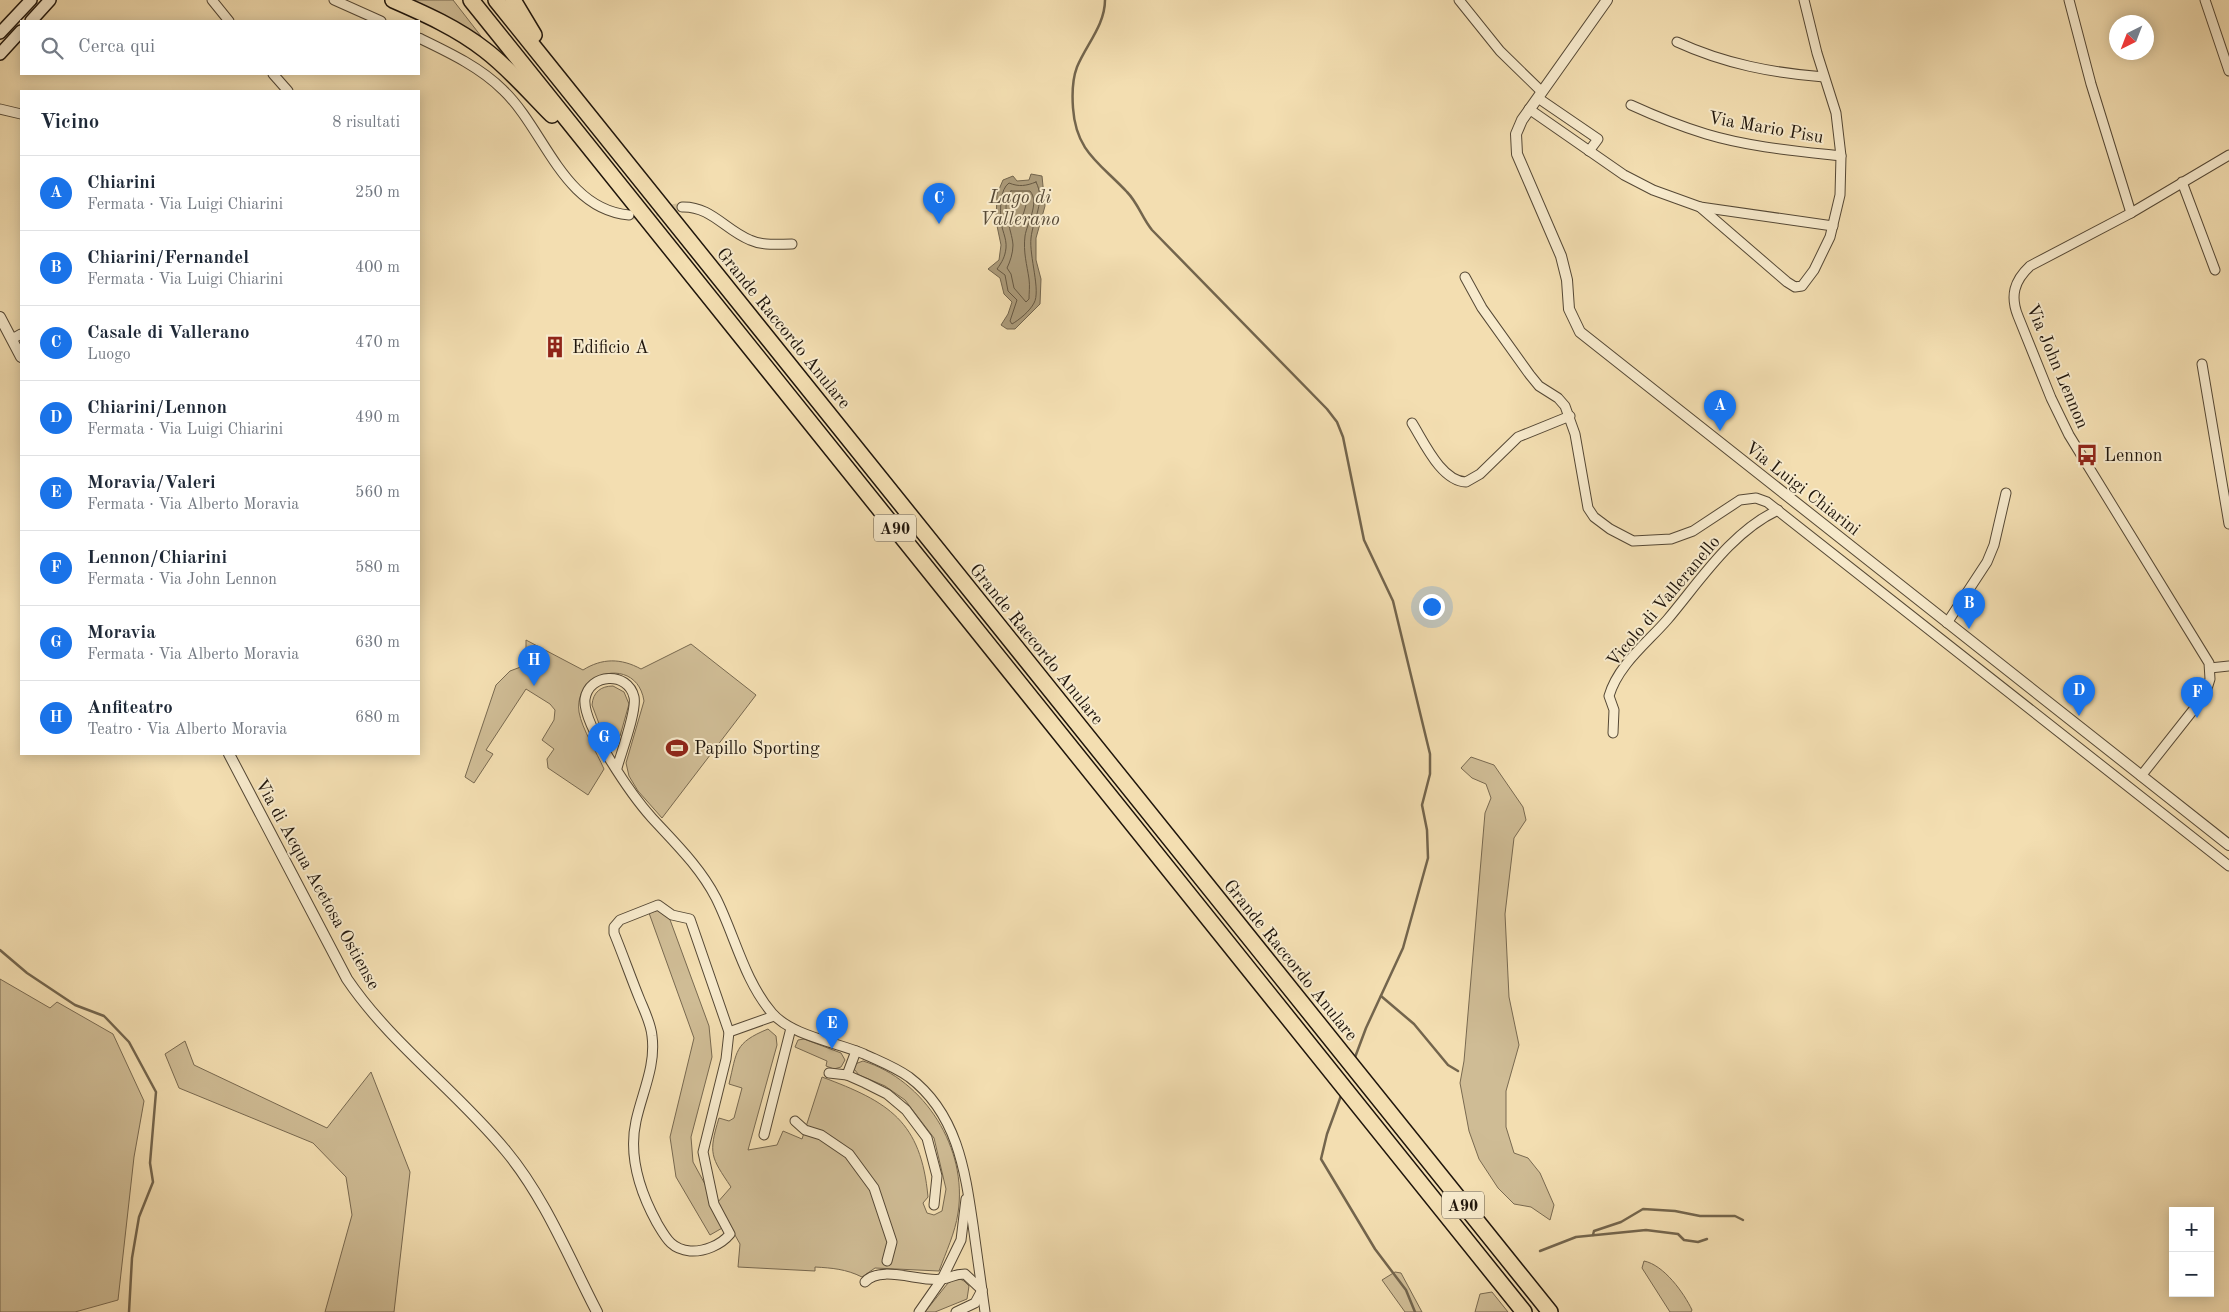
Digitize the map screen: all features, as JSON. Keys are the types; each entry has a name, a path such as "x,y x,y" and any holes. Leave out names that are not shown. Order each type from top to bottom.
{"highway":[{"path":"393,0 450,27 493,57 514,76 620,186"},
{"name":"A90","path":"471,0 1524,1312"},
{"name":"Grande Raccordo Anulare","path":"496,0 1550,1312"},
{"path":"513,0 564,86"}],"main road":[{"path":"0,33 31,0"},
{"path":"32,20 50,0"},
{"path":"0,54 20,32"}],"street":[{"path":"212,0 228,20"},
{"path":"334,0 379,20"},
{"path":"1459,0 1500,51 1540,95 1598,139 1589,151"},
{"name":"Via Luigi Chiarini","path":"1607,0 1529,109 1518,128 1516,149 1561,256 1567,280 1569,309 1580,332 2229,845"},
{"path":"1700,207 1782,278 1797,287 1804,285 1825,251 1840,195 1841,156 1836,113 1812,37 1804,0"},
{"path":"2069,0 2091,84 2131,213"},
{"path":"2205,0 2229,71"},
{"path":"420,39 468,64 498,84 524,113 559,168 584,197 598,207 629,215"},
{"path":"1677,42 1712,57 1743,66 1824,77"},
{"path":"274,75 287,90"},
{"name":"Via Mario Pisu","path":"1630,105 1680,125 1720,138 1841,156"},
{"path":"0,109 20,114"},
{"path":"1529,109 1613,168 1638,183 1668,196 1700,207 1833,226"},
{"name":"Via John Lennon","path":"2210,668 2204,652 2068,435 2051,398 2013,302 2015,287 2030,266 2131,213 2229,155"},
{"path":"2182,182 2216,270"},
{"path":"682,207 692,207 707,211 753,241 762,244 792,244"},
{"path":"1465,277 1482,308 1530,375 1539,386 1560,400 1570,416 1576,436 1588,510 1601,522 1624,538 1640,541 1670,539 1684,535 1730,505 1746,498 1762,500 1778,510 2229,866"},
{"path":"0,316 17,337 20,352"},
{"path":"2202,364 2229,524"},
{"path":"1412,423 1443,470 1456,480 1466,482 1480,474 1518,438 1570,416"},
{"path":"1947,623 1987,562 1994,545 2006,493"},
{"name":"Vicolo di Valleranello","path":"1613,733 1614,710 1609,697 1615,682 1628,663 1731,545 1758,521 1778,510"},
{"path":"2141,776 2202,699 2209,685 2210,668 2229,666"},
{"path":"617,768 634,708 634,698 630,688 622,681 606,678 596,682 588,690 586,707 601,743 631,793 695,866 710,888 725,916 751,981 774,1016 791,1028 856,1051 893,1067 911,1078 933,1102 951,1130 965,1168 985,1312"},
{"name":"Via di Acqua Acetosa Ostiense","path":"230,755 347,979 371,1012 388,1031 483,1126 515,1162 545,1210 597,1312"},
{"path":"658,905 672,915 690,919 729,1032 726,1058 703,1152 712,1185 714,1204 730,1234 727,1238 707,1249 692,1251 679,1249 669,1244 649,1208 638,1180 633,1153 635,1123 654,1052 652,1030 614,930 615,924 620,920 658,905"},
{"path":"729,1032 774,1016"},
{"path":"764,1135 791,1028"},
{"path":"847,1075 856,1051"},
{"path":"829,1073 847,1075 886,1094 906,1110 927,1138 937,1176 934,1205"},
{"path":"795,1121 805,1130 822,1135 849,1154 874,1188 892,1242 887,1261"},
{"path":"919,1312 942,1279 961,1240 967,1187"},
{"path":"865,1282 877,1274 942,1279 954,1274 965,1274 982,1290"},
{"path":"956,1312 975,1303 982,1290"}],"shaded area":[{"path":"404,0 453,0 484,40 463,27"},
{"path":"526,640 583,670 597,663 612,661 634,665 641,669 691,644 756,695 662,818 638,791 629,776 626,763 644,701 639,687 630,678 619,673 595,678 586,687 580,698 579,712 581,719 604,769 588,795 548,768 547,759 554,749 542,740 554,720 555,710 550,704 526,689 486,750 493,754 474,783 465,777 496,685 510,671 526,665"},
{"path":"613,686 624,692 629,704 620,736 612,741 604,737 592,705 598,691 605,687"},
{"path":"1471,757 1494,765 1523,807 1526,820 1514,838 1505,914 1509,997 1519,1045 1506,1091 1506,1127 1514,1153 1528,1158 1540,1173 1554,1205 1550,1220 1531,1207 1514,1204 1498,1188 1479,1159 1469,1131 1460,1083 1464,1061 1485,813 1491,798 1486,784 1472,778 1461,768"},
{"path":"659,910 669,917 709,1026 712,1057 691,1137 693,1162 706,1186 709,1201 724,1227 710,1235 676,1177 670,1137 694,1038 649,913"},
{"path":"0,979 50,1008 57,1002 113,1034 144,1101 134,1157 118,1300 75,1312 0,1312"},
{"path":"768,1029 776,1036 777,1045 748,1150 777,1145 783,1131 802,1139 822,1077 866,1096 898,1118 909,1132 918,1150 928,1197 923,1203 927,1213 934,1215 942,1211 946,1189 934,1138 905,1100 885,1086 859,1075 854,1069 855,1064 863,1061 885,1070 905,1084 923,1101 938,1120 949,1142 956,1165 959,1189 957,1220 939,1271 875,1268 862,1277 845,1271 815,1267 815,1271 738,1267 740,1244 717,1203 731,1187 719,1169 713,1155 713,1140 719,1118 729,1121 734,1118 742,1088 729,1084 739,1049 749,1039"},
{"path":"804,1039 841,1053 845,1060 841,1067 834,1069 826,1066 827,1061 795,1047 798,1040"},
{"path":"185,1041 194,1065 327,1128 371,1072 410,1172 394,1312 325,1312 352,1215 346,1177 313,1143 179,1088 165,1054"},
{"path":"1644,1261 1659,1268 1673,1281 1688,1303 1692,1310 1691,1312 1670,1312 1642,1268"},
{"path":"1395,1272 1401,1273 1422,1312 1405,1312 1382,1280"},
{"path":"958,1278 969,1286 967,1299 935,1312 925,1312 948,1283"},
{"path":"1492,1292 1508,1312 1475,1312 1480,1294"}],"water":[{"name":"Lago di Vallerano","path":"1031,174 1042,176 1045,206 1036,238 1036,260 1041,279 1040,304 1015,329 1007,329 1001,325 1008,314 1012,302 1004,294 1000,278 988,269 999,260 1001,245 996,221 997,194 1003,180 1013,176 1017,181 1029,180"}],"waterway":[{"path":"1105,0 1099,26 1077,67 1074,77 1073,108 1079,136 1091,156 1131,196 1152,230 1327,409 1337,422 1343,437 1364,540 1393,601 1430,754 1430,774 1422,805 1427,830 1428,858 1403,948 1366,1028 1354,1060"},
{"path":"0,950 27,973 75,1005 104,1016 129,1042 156,1092 150,1163 153,1182 139,1217 132,1258 129,1312"},
{"path":"1381,996 1414,1024 1448,1065 1458,1071"},
{"path":"1342,1093 1327,1134 1321,1159 1375,1249 1406,1290 1415,1312"},
{"path":"1593,1235 1594,1231 1621,1222 1643,1209 1675,1211 1700,1216 1735,1216 1743,1220"},
{"path":"1540,1251 1576,1237 1646,1230 1678,1234 1684,1240 1698,1242 1707,1239"}],"tunnel":[{"path":"629,215 640,215 682,207"}],"place":[{"name":"Casale di Vallerano","path":"939,224"},
{"name":"Edificio A","path":"555,347"},
{"name":"Chiarini","path":"1720,431"},
{"name":"Lennon","path":"2087,455"},
{"name":"Chiarini/Fernandel","path":"1969,629"},
{"name":"Anfiteatro","path":"534,686"},
{"name":"Chiarini/Lennon","path":"2079,716"},
{"name":"Lennon/Chiarini","path":"2197,718"},
{"name":"Papillo Sporting","path":"677,748"},
{"name":"Moravia","path":"604,763"},
{"name":"Moravia/Valeri","path":"832,1049"}]}
